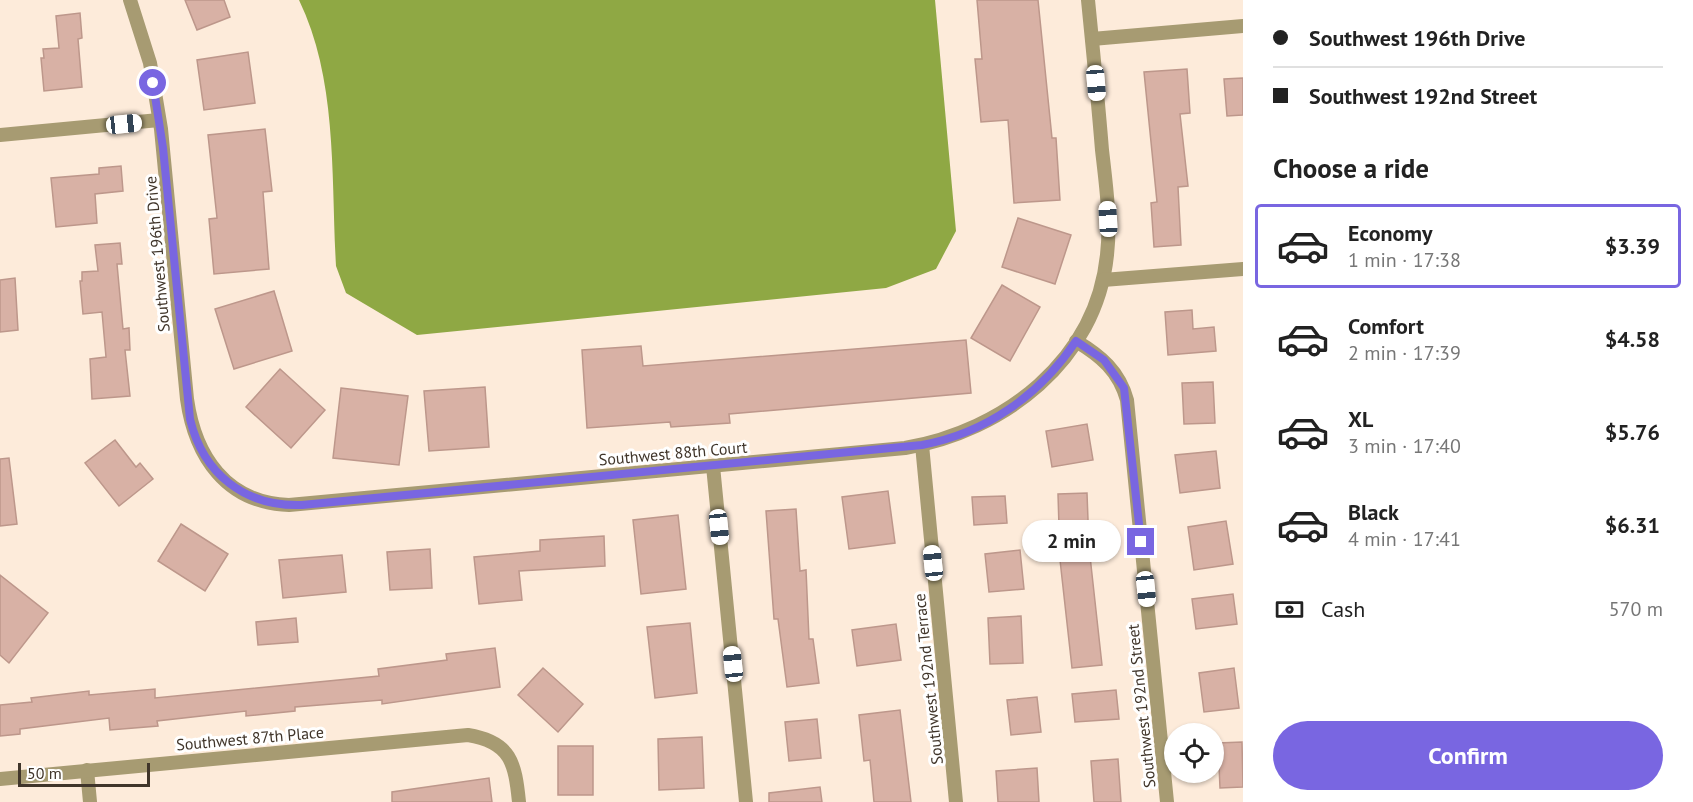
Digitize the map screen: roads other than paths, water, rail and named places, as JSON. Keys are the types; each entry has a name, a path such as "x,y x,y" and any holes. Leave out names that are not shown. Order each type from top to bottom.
{"street":[{"name":"Southwest 196th Drive","path":"129,0 150,63 159,120 193,433 209,462 240,491"},
{"name":"Southwest 88th Court","path":"240,491 269,504 302,505 922,445 970,430 1017,404 1043,382 1076,341 1095,304 1103,280 1107,254 1108,219 1088,0"},
{"path":"1092,39 1243,26"},
{"path":"0,135 159,120"},
{"path":"1103,280 1243,269"},
{"name":"Southwest 192nd Street","path":"1076,341 1097,354 1112,368 1127,400 1167,802"},
{"name":"Southwest 192nd Terrace","path":"922,445 956,802"},
{"path":"713,466 746,802"},
{"name":"Southwest 87th Place","path":"0,779 458,735 487,739 501,747 515,771 519,802"},
{"path":"87,770 90,802"}]}
